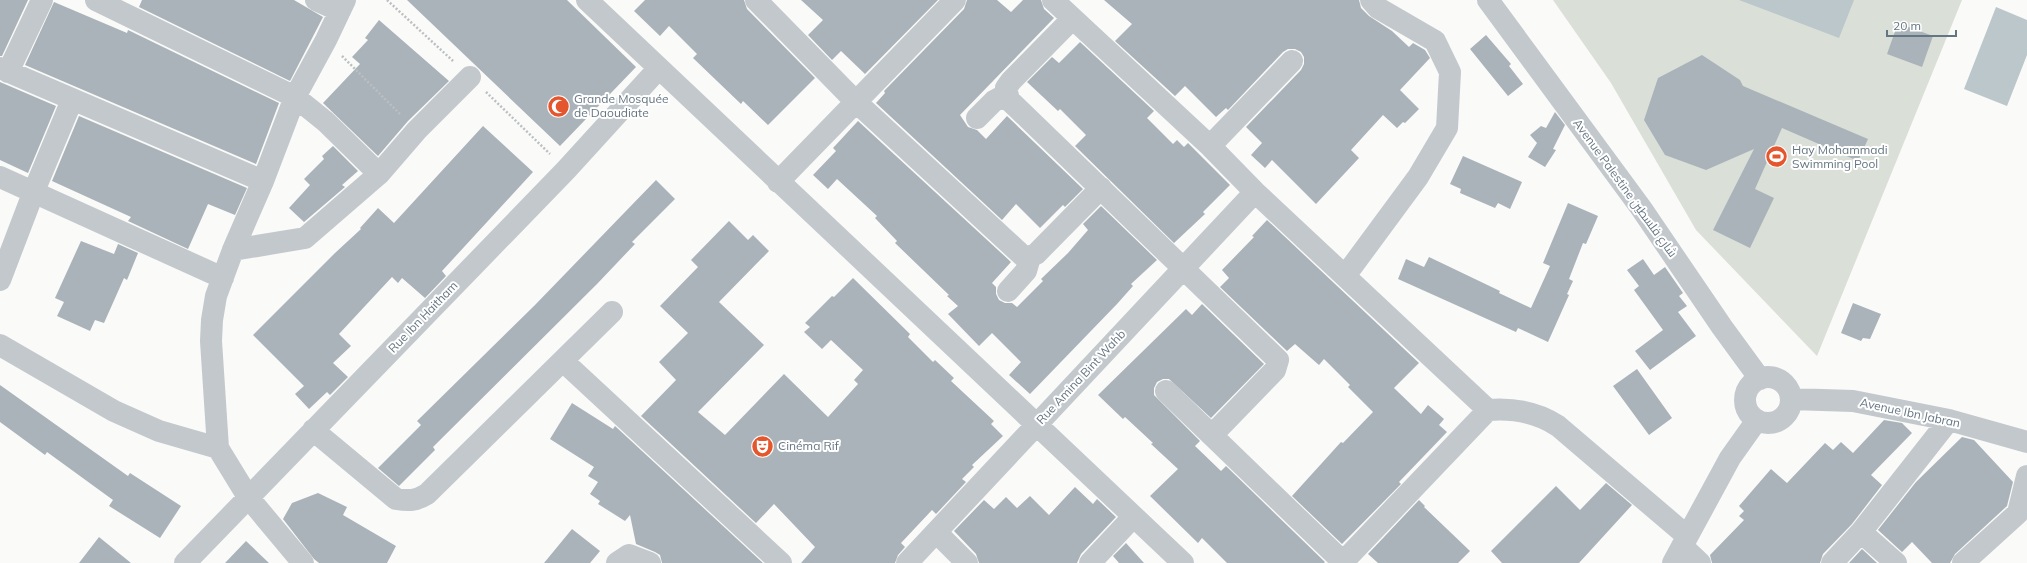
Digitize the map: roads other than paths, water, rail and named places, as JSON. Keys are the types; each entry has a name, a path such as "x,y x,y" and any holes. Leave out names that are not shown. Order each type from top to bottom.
{"street":[{"path":"42,0 4,70 263,181"},
{"path":"96,0 118,5 295,97 326,122 379,174"},
{"path":"303,563 248,497 218,448 211,341 216,296 233,250 263,181 295,97 343,6 316,0"},
{"path":"587,0 1183,563"},
{"path":"756,0 855,101 1019,254 1030,257 1036,254 1101,188"},
{"path":"778,182 855,101 955,0"},
{"path":"1053,0 1210,146 1255,192 1488,410"},
{"path":"1345,276 1418,177 1447,128 1450,72 1434,41 1378,8 1371,0"},
{"name":"Avenue Palestine شارع فلسطين","path":"1488,0 1641,208 1722,327 1760,379"},
{"path":"1072,19 1011,81 1006,88 1009,100 1278,360 1276,370 1212,435"},
{"path":"1210,146 1292,61"},
{"name":"Rue Ibn Haitham","path":"185,563 566,170 659,68"},
{"path":"233,250 305,238 379,174 417,130 470,77"},
{"path":"977,118 994,101 1007,94"},
{"path":"0,280 34,191 72,100"},
{"path":"0,176 223,278"},
{"name":"Rue Amina Bint Wahb","path":"907,563 1255,192"},
{"path":"1008,291 1026,271 1030,257"},
{"path":"313,430 396,499 409,501 418,499 427,494 612,312"},
{"path":"0,345 114,411 159,431 218,448"},
{"path":"563,361 781,563"},
{"path":"1770,377 1784,384 1791,399 1786,414 1780,420 1771,424 1756,420 1749,413 1745,403 1746,393 1752,384 1760,379 1770,377"},
{"path":"1166,392 1343,563 1488,410 1508,408 1547,418 1558,426 1680,548 1700,563"},
{"name":"Avenue Ibn Jabran","path":"1791,399 1852,401 1950,420 2027,442"},
{"path":"1680,548 1730,458 1756,420"},
{"path":"1832,563 1862,532 1950,420"},
{"path":"1963,563 2023,518 2027,476"},
{"path":"1090,563 1133,517"},
{"path":"936,532 967,563"},
{"path":"1862,532 1896,563"},
{"path":"617,563 629,555 650,563"}],"place":[{"name":"Grande Mosquée de Daoudiate","path":"558,106"},
{"name":"Hay Mohammadi Swimming Pool","path":"1776,157"},
{"name":"Cinéma Rif","path":"763,446"}]}
